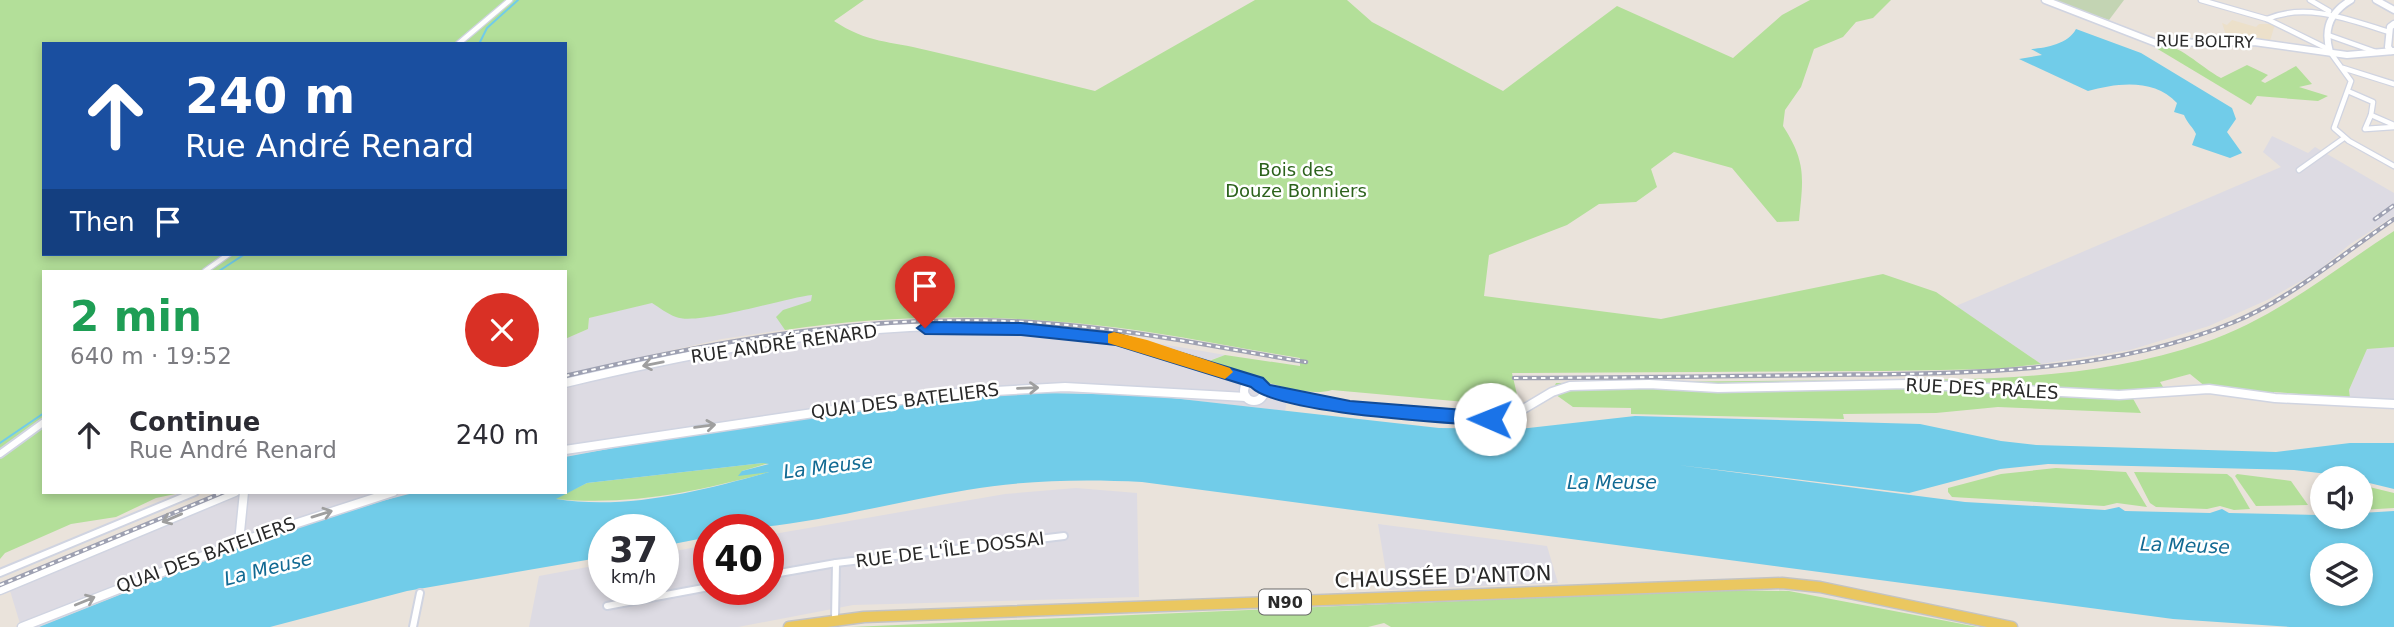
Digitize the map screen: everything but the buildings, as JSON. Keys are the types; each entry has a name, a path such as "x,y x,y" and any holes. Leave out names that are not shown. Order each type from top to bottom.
{"main road":[{"name":"CHAUSSÉE D'ANTON","path":"789,627 835,619 1782,583 1819,587 2012,627"}],"street":[{"path":"460,42 510,0"},
{"name":"RUE BOLTRY","path":"2045,0 2156,43 2254,42 2347,55 2392,51"},
{"path":"2201,0 2267,19 2329,51 2351,81 2350,92 2334,118 2334,128 2344,138 2394,166"},
{"path":"2310,0 2331,14"},
{"path":"2329,51 2331,14 2351,0"},
{"path":"2376,0 2394,10"},
{"path":"2267,19 2277,13 2307,8 2391,28 2388,47 2392,51"},
{"path":"2328,36 2376,52"},
{"path":"2343,68 2394,84"},
{"path":"2350,92 2373,102 2365,130 2394,126"},
{"path":"2371,115 2394,126"},
{"path":"2299,170 2344,138"},
{"path":"206,270 226,256"},
{"name":"RUE ANDRÉ RENARD","path":"567,382 609,372 782,341 858,331 973,328 1116,339 1147,346 1250,382"},
{"path":"1250,382 1257,382 1265,391 1261,398 1246,397 1242,389 1250,382"},
{"name":"RUE DES PRÂLES","path":"1265,391 1350,407 1467,419 1515,414 1552,392 1570,386 1649,384 1718,388 1859,383 2119,395 2208,389 2275,398 2394,404"},
{"name":"QUAI DES BATELIERS","path":"567,450 941,394 1065,387 1134,388 1246,397"},
{"path":"0,454 42,423"},
{"path":"0,573 190,494"},
{"path":"0,590 230,494"},
{"path":"239,542 244,494"},
{"name":"QUAI DES BATELIERS","path":"22,627 239,542 387,494"},
{"name":"RUE DE L'ÎLE DOSSAI","path":"784,572 836,563 1064,536"},
{"name":"RUE DE L'ÎLE DOSSAI","path":"835,619 836,563"},
{"path":"607,606 693,590"},
{"path":"413,627 420,593"}],"shaded area":[{"path":"2232,20 2256,27 2259,24 2275,24 2270,41 2227,38 2222,23 2227,25"},
{"path":"2272,136 2308,153 2315,147 2394,193 2394,216 2349,245 2317,272 2267,300 2209,326 2130,350 2041,364 1956,306 2281,167 2263,152"},
{"path":"887,283 809,326 722,339 567,374 567,338 588,329 589,318 674,297"},
{"path":"860,330 1062,330 1225,355 1210,360 1290,387 1285,411 1145,395 1040,393 940,399 739,424 567,457 567,381 599,373"},
{"path":"2394,347 2394,401 2350,398 2349,390 2367,349"},
{"path":"1076,488 1137,493 1139,597 853,605 738,627 529,627 539,576 588,567 588,605 679,605 679,550 693,548 693,605 784,605 784,532 1005,494"},
{"path":"224,494 411,494 245,545 39,627 21,627 8,584"},
{"path":"1378,524 1547,546 1558,583 1389,590"}],"green space":[{"name":"Bois des Douze Bonniers","path":"0,0 864,0 834,21 857,34 879,40 1095,91 1255,0 1347,0 1372,22 1503,91 1617,6 1733,58 1782,15 1810,0 1891,0 1873,18 1856,22 1843,37 1814,49 1801,87 1785,110 1783,126 1796,151 1802,172 1799,221 1777,222 1732,168 1674,152 1651,169 1657,187 1636,202 1599,204 1567,225 1489,255 1484,296 1661,319 1883,274 1936,292 2041,364 1995,369 1885,371 1512,373 1518,399 1465,402 1287,388 1209,361 1225,355 1300,366 1300,358 1094,325 1017,319 939,318 862,321 785,330 776,317 783,310 811,301 812,295 721,315 687,319 673,316 652,303 589,318 588,329 567,338 567,270 42,270 42,494 175,494 156,498 116,517 71,524 5,553 0,559"},
{"path":"2050,0 2124,0 2109,20"},
{"path":"2156,43 2181,51 2221,78 2247,65 2268,75 2261,81 2265,83 2296,66 2312,84 2299,87 2328,96 2318,101 2257,96 2251,105 2156,48"},
{"path":"2394,231 2394,347 2367,349 2349,390 2350,398 2274,392 2274,396 2206,387 2190,374 2160,382 2165,390 2131,395 2141,413 1998,407 1936,413 1843,414 1844,419 1631,414 1631,408 1573,407 1552,392 1556,383 1945,380 2032,376 2119,365 2203,343 2254,321 2302,293"},
{"path":"763,463 769,463 742,471 770,472 664,496 610,501 554,499 587,483"},
{"path":"2056,468 2126,472 2147,507 2117,503 2104,506 1952,497 1948,492 1948,488 2001,474"},
{"path":"2134,472 2227,474 2250,509 2234,510 2220,506 2207,509 2156,507 2150,503"},
{"path":"2237,474 2291,481 2308,505 2256,506 2235,476"},
{"path":"2373,488 2394,493 2394,508 2373,509"},
{"path":"1716,590 1789,591 1978,627 1391,627 1384,623 1368,627 851,627"}],"water":[{"path":"2076,29 2141,53 2232,108 2236,119 2227,132 2242,153 2230,158 2192,145 2196,134 2184,115 2174,112 2177,103 2157,89 2123,85 2088,91 2019,59 2042,55 2031,49 2062,42"},
{"name":"La Meuse","path":"1040,393 1145,395 1439,428 1520,429 1635,416 1920,424 2001,441 2036,445 2276,452 2350,443 2394,443 2394,489 2373,484 2373,466 2310,466 2310,472 2048,464 2000,469 1909,493 1678,465 1965,502 2105,510 2119,507 2125,511 2210,513 2222,509 2229,513 2310,515 2310,529 2373,529 2373,512 2394,511 2394,627 2290,627 2173,619 1142,482 1076,481 989,487 784,524 784,514 693,514 693,540 679,543 679,514 588,514 588,560 407,591 270,627 39,627 245,545 409,494 566,494 556,499 610,502 664,497 717,486 769,472 738,476 742,471 769,464 587,483 567,493 567,457 861,409"}],"waterway":[{"path":"480,42 487,28 518,0"},
{"path":"221,270 242,256"},
{"path":"0,443 42,414"}],"railway":[{"path":"2375,219 2393,206"},
{"path":"1514,378 1978,372 2083,362 2134,353 2185,340 2255,312 2296,288 2394,219"},
{"path":"567,376 743,340 802,331 922,321 983,320 1076,326 1142,334 1306,362"},
{"path":"0,585 219,494"}],"slow traffic":[{"path":"1114,338 1225,372"}],"route":[{"path":"925,328 1021,329 1116,339 1147,346 1250,382 1257,382 1265,391 1350,407 1490,419"}]}
